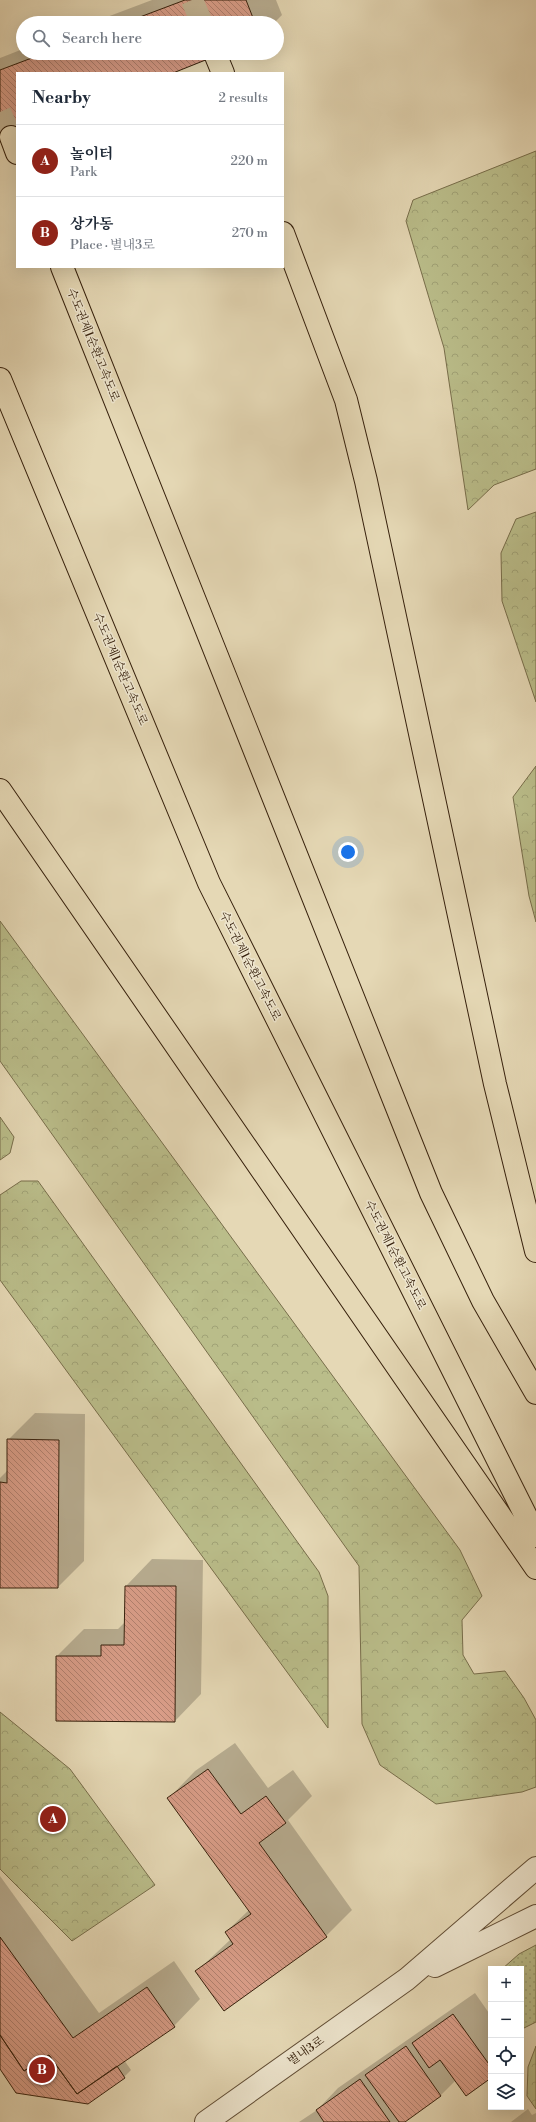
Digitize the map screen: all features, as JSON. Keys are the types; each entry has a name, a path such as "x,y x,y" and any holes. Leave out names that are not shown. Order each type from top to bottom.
{"highway":[{"path":"284,236 346,400 354,430 368,489 495,1084 536,1251"},
{"name":"수도권제1순환고속도로","path":"62,268 431,1193 483,1301 536,1393"},
{"name":"수도권제1순환고속도로","path":"0,379 209,883 536,1536"},
{"path":"0,790 536,1568"}],"street":[{"name":"별내3로","path":"206,2122 407,1979 536,1868"},
{"name":"별내3로","path":"407,1979 536,1916"}],"green space":[{"path":"536,151 536,469 494,485 468,510 444,348 406,221 413,200"},
{"path":"536,512 536,702 502,601 501,553 516,519"},
{"path":"536,766 536,922 529,896 513,797"},
{"path":"0,921 460,1550 482,1596 462,1620 463,1655 474,1674 505,1671 524,1698 536,1720 536,1787 522,1792 436,1804 380,1765 362,1724 359,1566 0,1061"},
{"path":"0,1117 14,1137 10,1153 0,1160"},
{"path":"21,1181 38,1181 319,1572 328,1596 328,1728 0,1280 0,1195"},
{"path":"0,1712 70,1769 155,1885 72,1941 0,1869"},
{"path":"536,1945 536,2022 524,2028 524,1966 505,1966 519,1954"},
{"path":"536,2046 536,2109 527,2096 528,2067"}],"building":[{"path":"185,0 246,0 252,16 143,16"},
{"path":"26,60 206,60 176,72 16,72 16,135 0,142 0,70"},
{"path":"7,1439 59,1440 58,1588 0,1588 0,1482 7,1483"},
{"path":"125,1586 176,1586 175,1722 56,1721 56,1656 101,1656 101,1645 124,1645"},
{"path":"208,1769 241,1814 266,1796 286,1823 259,1843 327,1937 224,2011 195,1971 233,1944 225,1932 251,1914 167,1798"},
{"path":"0,1937 73,2038 147,1987 175,2027 77,2094 49,2055 24,2071 0,2035"},
{"path":"453,2014 488,2063 488,2080 466,2096 440,2060 429,2068 412,2043"},
{"path":"0,2035 24,2071 49,2055 77,2094 117,2066 125,2078 88,2104 16,2093 0,2069"},
{"path":"406,2046 441,2096 405,2122 399,2122 365,2075"},
{"path":"360,2079 390,2122 324,2122 316,2110"}],"tunnel":[{"path":"192,0 199,16"},
{"path":"0,112 11,137"}],"place":[{"name":"놀이터","path":"53,1819"},
{"name":"상가동","path":"42,2070"}]}
